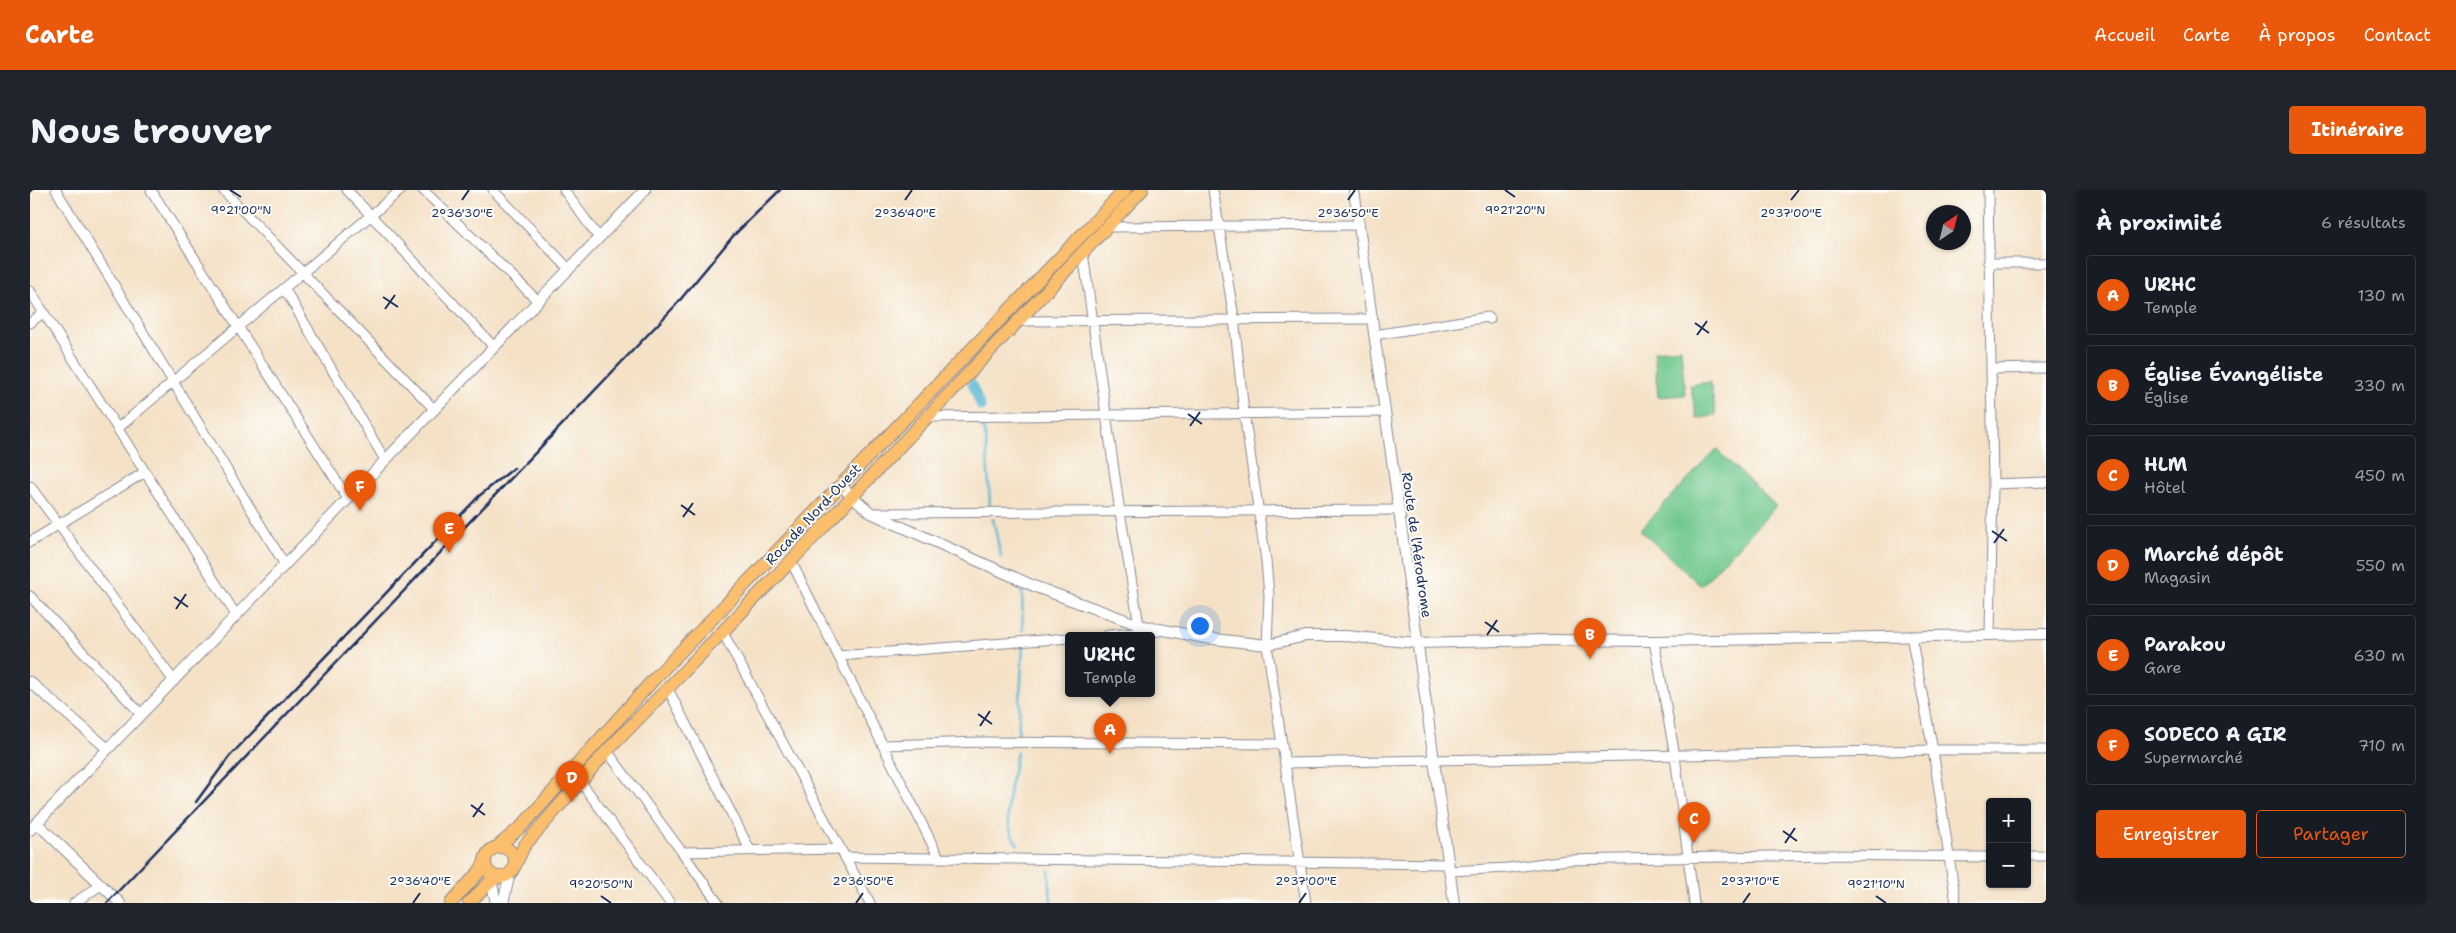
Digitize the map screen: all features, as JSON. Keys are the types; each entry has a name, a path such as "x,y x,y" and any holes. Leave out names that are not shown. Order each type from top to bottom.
{"main road":[{"name":"Rocade Nord-Ouest","path":"498,872 490,850 497,847 522,826 655,678 1125,190"},
{"name":"Rocade Nord-Ouest","path":"469,903 524,846 580,781 667,687 790,561 1142,190"},
{"path":"497,847 506,848 512,853 498,872"},
{"name":"Rocade Nord-Ouest","path":"451,903 479,872 498,872"}],"street":[{"path":"56,190 285,565"},
{"path":"151,190 348,499"},
{"path":"223,190 434,409"},
{"path":"347,190 494,347"},
{"path":"118,428 401,190"},
{"path":"424,190 538,301"},
{"path":"492,190 569,269"},
{"path":"564,190 599,238"},
{"path":"120,903 32,823 174,680 645,190"},
{"path":"1213,190 1234,318 1244,413 1259,510 1269,595 1267,645 1306,903"},
{"name":"Route de l'Aérodrome","path":"1354,190 1454,903"},
{"path":"1988,190 1993,484 1990,634"},
{"path":"1108,227 1358,224"},
{"path":"1084,253 1120,512 1139,625"},
{"path":"1988,262 2046,263"},
{"path":"284,288 386,460"},
{"path":"30,291 236,615"},
{"path":"30,323 44,312"},
{"path":"1374,335 1488,317 1490,319"},
{"path":"1019,320 1372,319"},
{"path":"1992,369 2046,368"},
{"path":"926,417 1385,412"},
{"path":"30,542 145,472"},
{"path":"1993,484 2046,482"},
{"path":"30,486 174,680"},
{"path":"841,486 871,513 1028,583 1139,625 1161,631 1267,645 1306,636 1346,636 1417,643 1546,640 1654,642 2046,634"},
{"path":"871,513 1398,510"},
{"path":"790,561 939,858"},
{"path":"30,596 141,714"},
{"path":"722,631 870,903"},
{"path":"1148,632 1161,631"},
{"path":"1911,636 1934,750 1956,903"},
{"path":"838,656 1065,638"},
{"path":"1654,642 1674,756 1694,903"},
{"path":"667,687 750,850"},
{"path":"33,688 108,748"},
{"path":"883,745 980,742 1281,744"},
{"path":"1286,763 1934,750 2046,750"},
{"path":"607,751 718,903"},
{"path":"580,781 670,903"},
{"path":"682,852 750,850 939,858 1299,863 1449,868 1508,868 1567,860 1828,855 1986,857"},
{"path":"2031,856 2046,856"},
{"path":"496,903 498,872"},
{"path":"498,872 503,903"},
{"path":"74,903 101,885"}],"green space":[{"path":"1681,348 1685,395 1658,397 1654,351"},
{"path":"1710,382 1716,415 1697,419 1690,385"},
{"path":"1716,449 1776,506 1701,586 1640,530"}],"waterway":[{"path":"972,384 981,407"},
{"path":"981,421 986,439 990,505"},
{"path":"993,519 1001,557"},
{"path":"1022,591 1023,631"},
{"path":"1018,736 1023,644"},
{"path":"1017,752 1008,800 1008,812 1012,834 1018,845"},
{"path":"1049,870 1051,903"}],"railway":[{"path":"107,903 675,306 734,235 780,190"},
{"path":"196,802 229,757 479,496 514,468"}],"place":[{"name":"SODECO A GIR","path":"360,511"},
{"name":"Parakou","path":"449,553"},
{"name":"Église Évangéliste","path":"1590,659"},
{"name":"URHC","path":"1110,754"},
{"name":"Marché dépôt","path":"572,802"},
{"name":"HLM","path":"1694,843"}]}
